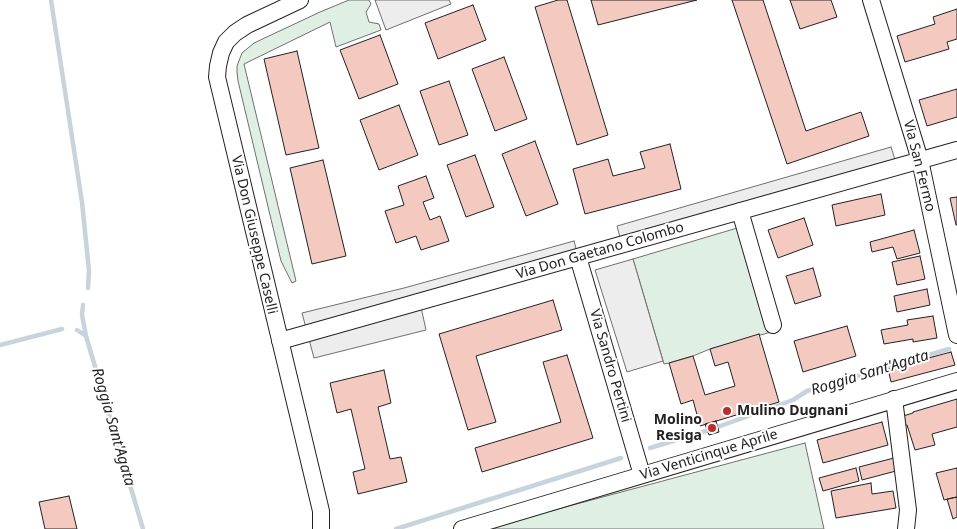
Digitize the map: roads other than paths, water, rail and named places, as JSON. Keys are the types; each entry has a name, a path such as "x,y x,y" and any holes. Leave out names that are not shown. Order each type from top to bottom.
{"street":[{"name":"Via Don Giuseppe Caselli","path":"300,0 247,25 235,33 224,46 219,58 217,72 321,511 321,529"},
{"name":"Via San Fermo","path":"871,0 920,160 957,335"},
{"name":"Via Don Gaetano Colombo","path":"280,341 957,150"},
{"path":"740,211 773,326"},
{"name":"Via Sandro Pertini","path":"578,257 642,475"},
{"name":"Via Venticinque Aprile","path":"462,529 957,381"},
{"path":"894,399 908,510 906,529"},
{"name":"Via Don Giuseppe Caselli","path":"321,511 332,529"}],"waterway":[{"path":"51,0 82,202 89,271 88,288"},
{"path":"83,305 82,315 86,336"},
{"name":"Roggia Sant'Agata","path":"0,345 62,329"},
{"name":"Roggia Sant'Agata","path":"77,330 86,336 143,529"},
{"name":"Roggia Sant'Agata","path":"650,448 712,429 793,400 807,391 949,349"},
{"name":"Roggia Sant'Agata","path":"396,529 621,458"}],"place":[{"name":"Mulino Dugnani","path":"727,411"},
{"name":"Molino Resiga","path":"712,428"}]}
